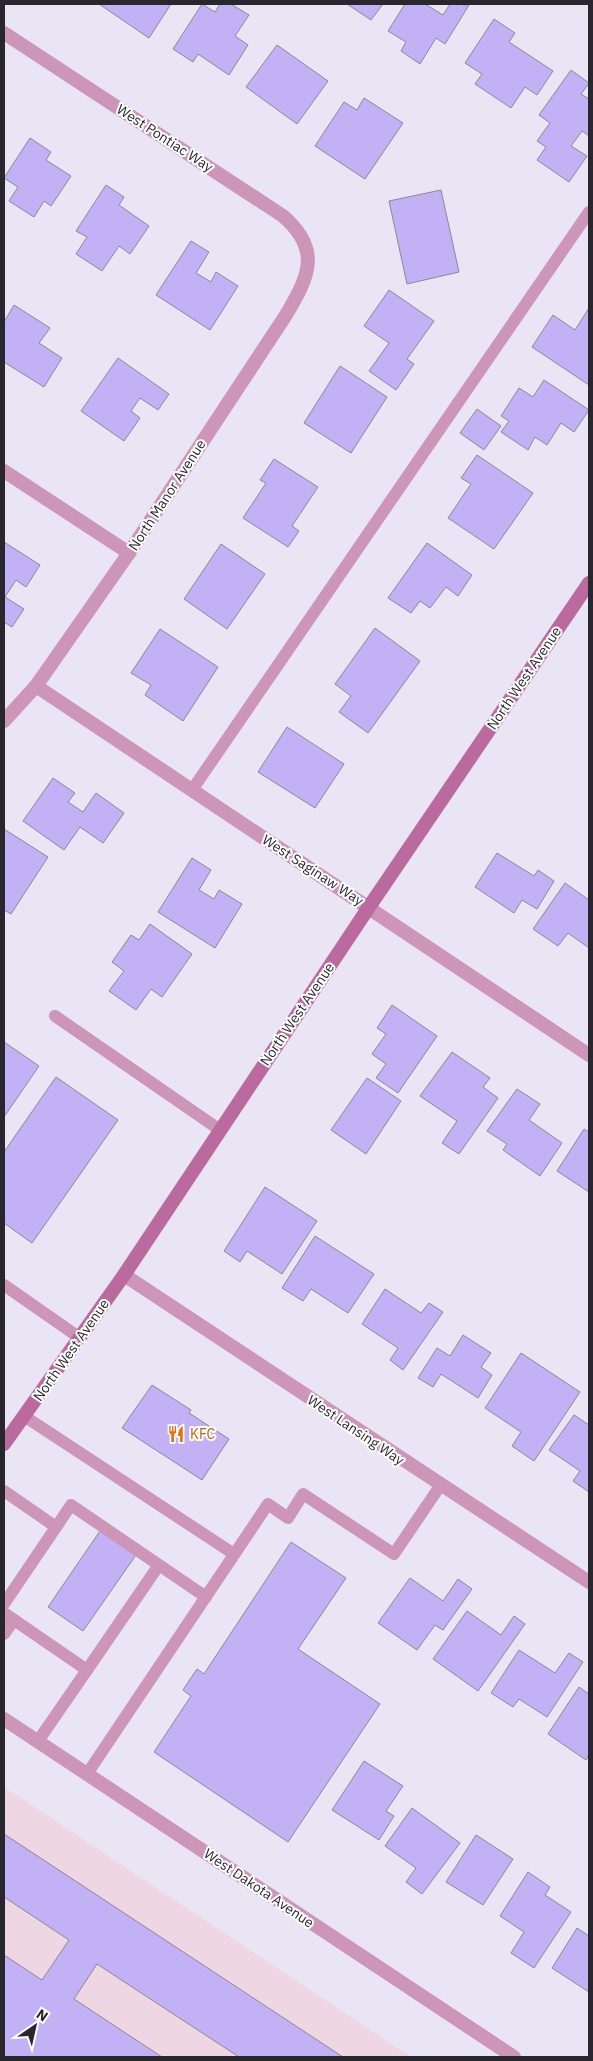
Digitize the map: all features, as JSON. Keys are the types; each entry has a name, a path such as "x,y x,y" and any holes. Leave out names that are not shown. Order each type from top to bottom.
{"main road":[{"name":"North West Avenue","path":"4,1444 124,1275 369,907 589,583"}],"street":[{"name":"West Pontiac Way","path":"4,33 283,216 296,227 306,244 310,258"},
{"name":"North Manor Avenue","path":"4,721 36,686 129,552 295,299 307,274 310,258"},
{"path":"4,470 129,552"},
{"name":"West Saginaw Way","path":"36,686 589,1055"},
{"name":"West Lansing Way","path":"124,1275 440,1486 589,1582"},
{"name":"West Dakota Avenue","path":"4,1719 514,2057"}],"lane":[{"path":"192,790 589,212"},
{"path":"55,1016 220,1130"},
{"path":"4,1285 80,1338"},
{"path":"24,1416 234,1554"},
{"path":"87,1774 268,1504 288,1518 303,1494 394,1554 440,1486"},
{"path":"4,1491 56,1527"},
{"path":"5,1600 71,1505 206,1597"},
{"path":"38,1741 159,1565"},
{"path":"4,1634 9,1616 87,1670"}],"shaded area":[{"path":"4,1787 411,2057 4,2057"}],"building":[{"path":"99,4 171,4 149,38"},
{"path":"202,4 215,12 220,4 231,4 249,15 235,36 248,45 229,75 198,54 193,62 173,49"},
{"path":"347,4 383,4 371,20"},
{"path":"405,4 425,4 443,15 450,4 469,5 445,44 436,38 420,64 401,51 406,42 388,31"},
{"path":"494,19 515,33 509,42 553,71 537,95 525,87 511,108 475,84 482,74 465,63"},
{"path":"277,45 328,81 297,124 246,87"},
{"path":"571,70 589,83 581,94 589,99 589,136 582,131 571,146 587,156 569,182 537,160 546,147 537,141 550,123 539,115"},
{"path":"364,98 403,123 365,179 315,146 344,102 357,110"},
{"path":"30,138 51,152 46,160 71,176 51,206 44,201 34,217 9,201 18,187 4,178"},
{"path":"106,185 124,197 119,205 149,226 130,254 119,246 102,271 76,254 87,237 76,231"},
{"path":"441,190 459,272 407,284 389,201"},
{"path":"191,241 209,252 196,273 211,282 216,272 238,286 210,330 156,295"},
{"path":"389,290 434,321 407,359 414,364 396,390 369,371 389,343 364,326"},
{"path":"14,305 50,328 39,343 62,358 44,387 4,362 4,322"},
{"path":"589,308 589,385 532,347 553,315 575,330"},
{"path":"118,358 169,394 158,410 140,398 131,411 140,418 124,441 81,411"},
{"path":"340,366 387,397 351,453 304,423"},
{"path":"544,380 589,410 574,432 561,423 547,445 535,437 528,450 501,432 509,421 501,416 519,388 533,397"},
{"path":"477,409 501,426 484,450 460,433"},
{"path":"477,455 533,493 494,549 448,518 471,484 461,478"},
{"path":"274,459 318,487 292,526 299,531 288,547 243,518 266,483 260,480"},
{"path":"4,542 40,565 26,587 16,580 5,597 24,609 12,627 4,622"},
{"path":"427,543 472,575 458,596 446,587 430,608 420,601 411,613 388,598"},
{"path":"221,544 265,574 227,629 184,599"},
{"path":"375,628 420,661 368,733 339,712 351,696 335,684"},
{"path":"160,629 218,667 183,721 145,695 151,685 131,673"},
{"path":"287,727 344,764 315,808 258,772"},
{"path":"53,778 75,793 68,802 83,812 96,793 124,813 103,843 80,827 64,850 23,821"},
{"path":"4,829 48,857 11,914 4,910"},
{"path":"497,853 534,876 538,870 554,881 537,909 522,900 514,913 475,887"},
{"path":"192,858 211,870 199,890 214,899 219,890 242,904 215,948 158,912"},
{"path":"565,883 589,900 589,948 568,933 558,946 533,929"},
{"path":"150,924 192,954 162,997 151,989 136,1010 109,991 124,971 112,962 131,935 139,940"},
{"path":"392,1005 437,1036 398,1093 376,1078 386,1064 372,1054 386,1034 377,1028"},
{"path":"4,1042 39,1066 4,1117"},
{"path":"452,1052 490,1078 483,1087 498,1098 459,1154 442,1143 457,1121 420,1096"},
{"path":"56,1077 118,1120 32,1243 4,1223 4,1152"},
{"path":"367,1078 401,1101 366,1154 331,1130"},
{"path":"517,1089 540,1104 529,1120 562,1143 540,1176 503,1150 507,1144 487,1131"},
{"path":"584,1129 589,1132 589,1192 557,1171"},
{"path":"265,1187 317,1221 282,1274 247,1251 240,1262 224,1251"},
{"path":"315,1236 374,1274 348,1313 311,1289 303,1301 282,1288"},
{"path":"385,1289 421,1313 429,1303 443,1312 403,1370 390,1360 398,1348 362,1324"},
{"path":"463,1335 491,1353 481,1367 492,1375 478,1398 441,1374 433,1387 418,1378 437,1348 450,1356"},
{"path":"521,1353 580,1392 534,1461 512,1446 521,1432 485,1408"},
{"name":"KFC","path":"152,1385 191,1410 189,1413 229,1439 202,1480 122,1428"},
{"path":"574,1415 589,1425 589,1492 573,1481 580,1471 549,1450"},
{"path":"100,1531 136,1555 83,1631 48,1607"},
{"path":"291,1542 346,1578 298,1649 380,1704 288,1842 154,1752 191,1696 183,1690 197,1669 204,1674"},
{"path":"410,1578 443,1601 458,1579 472,1589 443,1630 435,1625 417,1650 378,1623"},
{"path":"467,1611 501,1635 514,1616 525,1624 478,1691 433,1659"},
{"path":"519,1650 555,1673 569,1653 583,1662 547,1717 519,1699 513,1707 491,1693"},
{"path":"579,1687 589,1694 589,1755 586,1760 548,1734"},
{"path":"364,1761 403,1786 386,1811 394,1816 379,1840 332,1810"},
{"path":"412,1808 460,1843 422,1894 406,1882 416,1868 385,1846"},
{"path":"4,1834 343,2057 239,2057 97,1964 74,1999 162,2057 4,2057 4,1955 42,1980 69,1940 4,1897"},
{"path":"476,1835 513,1859 483,1905 446,1882"},
{"path":"528,1872 550,1887 545,1895 571,1912 534,1968 511,1953 524,1932 500,1916"},
{"path":"577,1928 589,1936 589,1992 552,1968"}],"place":[{"name":"KFC","path":"176,1434"}]}
